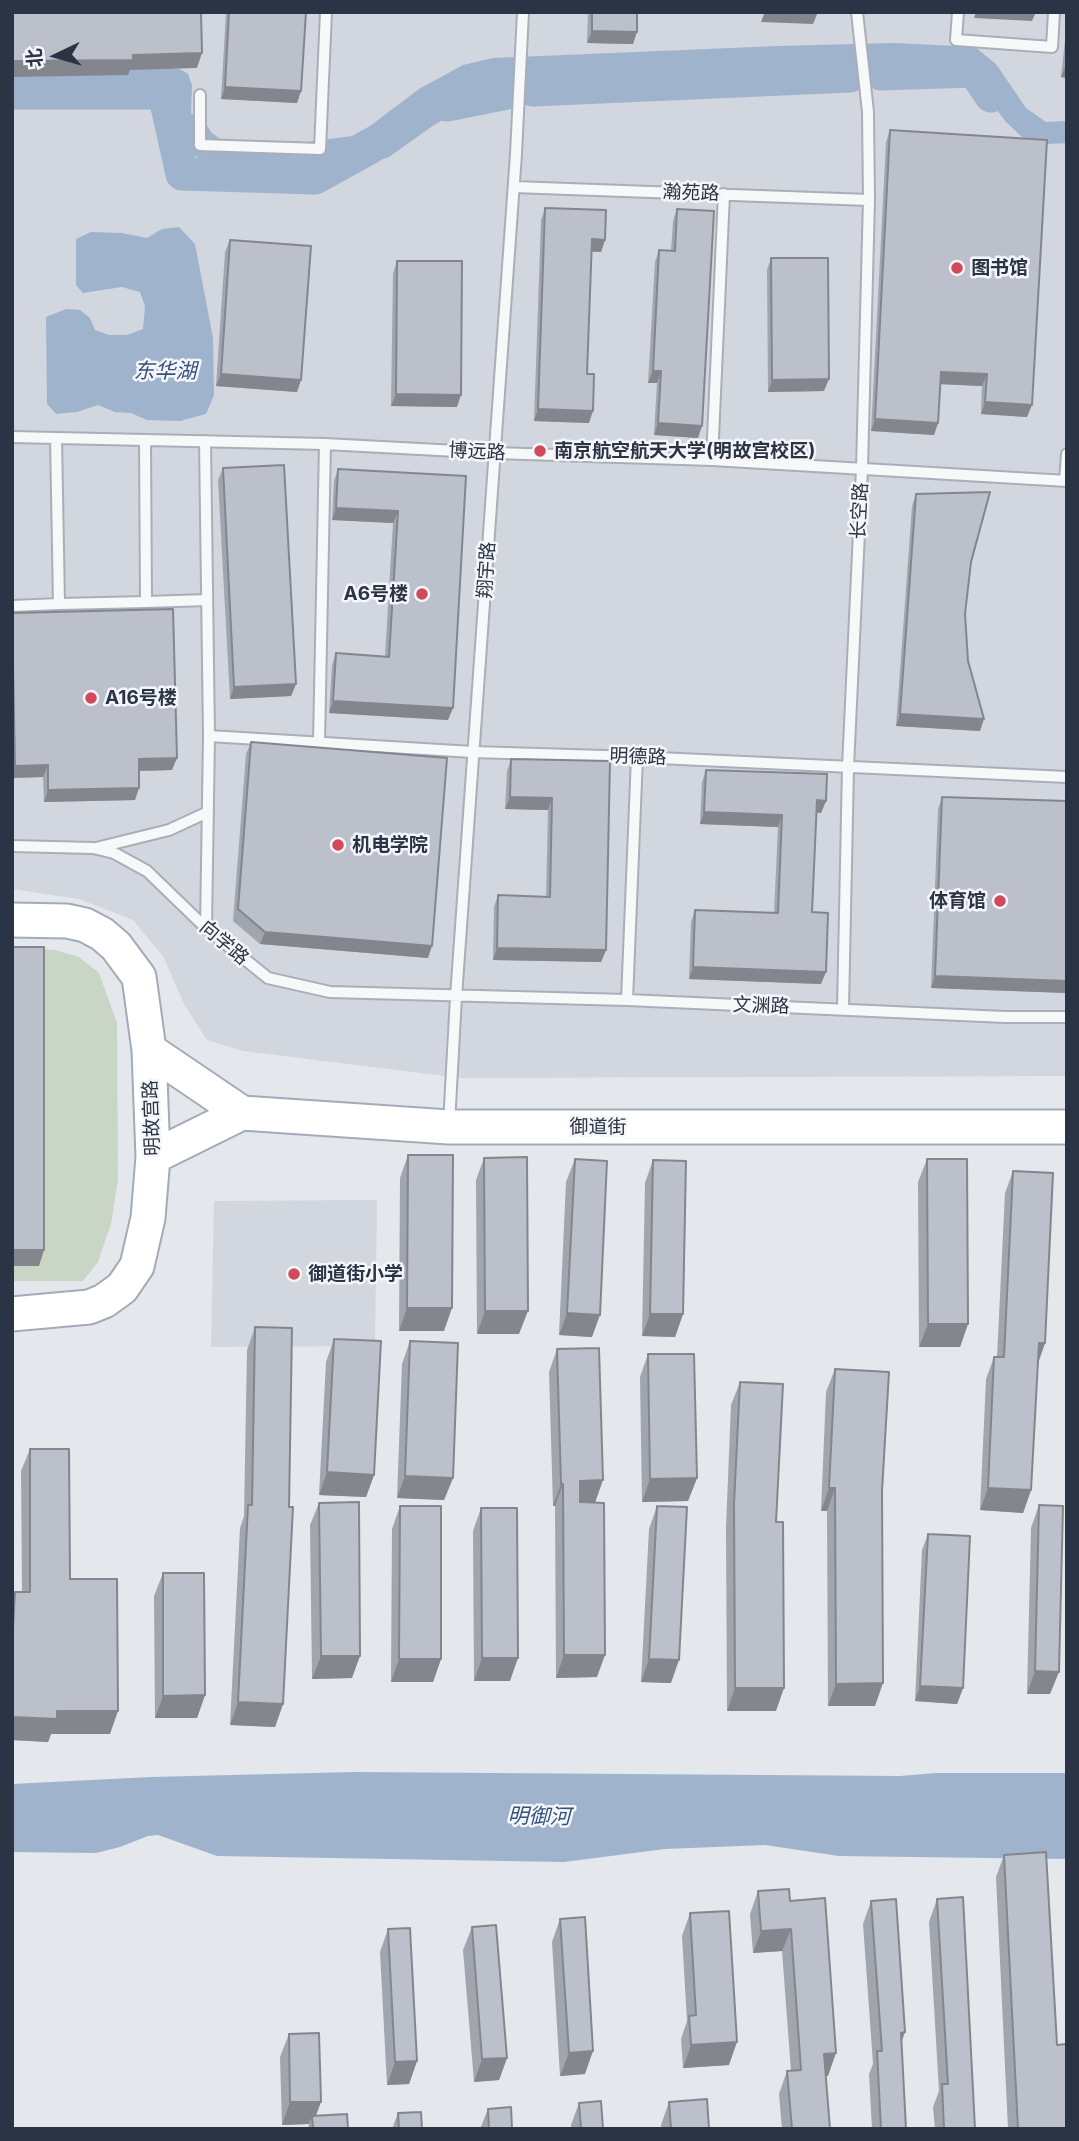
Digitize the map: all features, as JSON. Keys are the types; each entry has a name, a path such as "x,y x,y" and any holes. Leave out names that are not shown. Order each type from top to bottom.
{"main road":[{"name":"明故宫路","path":"12,920 85,925 116,946 139,976 149,1050 153,1157 148,1218 137,1266 122,1288 104,1301 89,1307 12,1314"},
{"path":"149,1050 242,1113 153,1157"},
{"name":"御道街","path":"242,1113 449,1127 1067,1127"}],"lane":[{"path":"200,95 200,145 320,149 326,12"},
{"name":"翔宇路","path":"449,1127 514,187 523,12"},
{"name":"长空路","path":"843,1009 848,767 862,468 869,200 868,112 857,12"},
{"path":"958,12 956,40 1052,47 1054,12"},
{"name":"瀚苑路","path":"514,187 869,200"},
{"path":"712,460 724,194"},
{"name":"博远路","path":"12,438 325,444 712,460 1066,481"},
{"path":"56,438 59,604"},
{"path":"145,441 146,602"},
{"path":"205,441 209,736 206,928"},
{"path":"319,742 325,444"},
{"path":"1066,481 1067,454"},
{"path":"12,606 207,600"},
{"name":"明德路","path":"209,736 474,752 1067,777"},
{"path":"627,1000 637,757"},
{"path":"93,848 169,830 208,812"},
{"name":"向学路","path":"12,846 93,848 114,853 147,871 206,928 268,978 330,992 456,997"},
{"name":"文渊路","path":"456,997 627,1000 1067,1017"}],"shaded area":[{"name":"南京航空航天大学(明故宫校区)","path":"12,12 1067,12 1067,1076 461,1078 243,1051 207,1040 184,1004 163,956 133,920 79,899 12,889"},
{"name":"御道街小学","path":"377,1200 375,1346 211,1347 214,1201"}],"green space":[{"path":"12,947 55,950 79,957 99,973 117,1023 118,1180 111,1224 98,1262 83,1281 12,1281"}],"water":[{"path":"894,43 975,47 996,64 1026,108 1046,122 1067,121 1067,143 1048,144 1022,137 1006,122 975,81 953,69 598,77 520,85 468,104 389,157 362,166 294,172 219,169 189,153 162,95 12,92 12,69 180,69 188,74 192,85 191,113 223,141 299,143 352,136 370,126 419,89 463,65 493,58"},
{"name":"东华湖","path":"179,227 195,244 213,338 214,395 206,414 180,421 147,420 98,405 77,412 56,414 47,404 46,317 66,309 80,310 90,318 95,330 109,335 127,335 143,329 145,306 140,292 122,287 83,293 76,285 76,239 91,232 122,233 147,238 162,229"},
{"name":"明御河","path":"354,1772 900,1776 936,1773 1067,1773 1067,1859 839,1856 765,1845 665,1849 564,1862 217,1856 158,1835 96,1853 12,1852 12,1784 151,1777"}],"building":[{"path":"12,12 201,12 202,53 133,55 133,60 12,61"},
{"path":"229,12 306,12 301,91 225,87"},
{"path":"592,12 637,12 637,32 592,31"},
{"name":"图书馆","path":"890,130 1047,140 1032,405 985,402 987,374 941,372 938,423 875,419"},
{"path":"545,208 606,210 605,240 592,239 587,374 594,374 593,411 538,409"},
{"path":"677,209 714,211 702,426 658,423 661,371 653,371 659,250 675,251"},
{"path":"230,240 311,246 301,380 221,374"},
{"path":"771,258 828,258 829,379 772,380"},
{"path":"397,261 462,261 461,395 396,394"},
{"path":"284,465 296,684 234,687 223,468"},
{"name":"A6号楼","path":"338,469 466,476 453,708 333,701 336,653 389,657 398,511 336,508"},
{"path":"990,492 971,562 965,614 968,661 984,719 900,714 916,494"},
{"name":"A16号楼","path":"173,609 177,758 139,759 139,788 48,790 48,765 15,766 12,613"},
{"name":"机电学院","path":"251,742 447,758 432,946 265,932 238,909"},
{"path":"511,759 610,761 606,950 497,948 498,895 550,897 552,798 510,797"},
{"path":"706,770 827,774 826,801 817,800 812,912 828,913 826,972 693,967 695,910 778,913 782,815 704,812"},
{"name":"体育馆","path":"942,797 1067,801 1067,981 935,976"},
{"path":"12,947 44,947 44,1250 12,1250"},
{"path":"408,1155 453,1155 452,1308 407,1308"},
{"path":"527,1157 528,1311 485,1311 484,1158"},
{"path":"575,1159 607,1161 600,1315 567,1313"},
{"path":"927,1159 967,1159 968,1324 928,1324"},
{"path":"653,1160 686,1161 683,1314 650,1314"},
{"path":"1013,1171 1053,1173 1045,1343 1039,1343 1031,1490 988,1488 994,1357 1004,1357"},
{"path":"255,1327 292,1328 289,1507 293,1507 283,1704 238,1702 248,1505 252,1505"},
{"path":"334,1339 381,1341 374,1475 327,1472"},
{"path":"410,1341 458,1343 453,1478 405,1476"},
{"path":"599,1348 603,1480 580,1481 580,1502 604,1503 605,1655 564,1655 563,1484 557,1349"},
{"path":"648,1354 694,1354 697,1478 650,1479"},
{"path":"835,1369 889,1372 882,1491 883,1683 836,1684 835,1488 829,1488"},
{"path":"740,1382 783,1384 776,1522 783,1522 784,1688 735,1688 734,1504"},
{"path":"30,1449 69,1449 70,1579 117,1579 118,1711 57,1711 57,1719 12,1717 15,1592 30,1592"},
{"path":"359,1502 360,1656 321,1656 319,1503"},
{"path":"1039,1505 1063,1506 1059,1672 1035,1671"},
{"path":"400,1506 441,1506 441,1659 399,1659"},
{"path":"657,1506 687,1507 679,1660 649,1659"},
{"path":"481,1508 517,1508 518,1658 482,1658"},
{"path":"928,1534 970,1536 963,1688 920,1686"},
{"path":"163,1573 204,1573 205,1695 163,1696"},
{"path":"1046,1852 1057,2045 1067,2044 1067,2129 1018,2129 1004,1855"},
{"path":"789,1889 790,1901 825,1898 836,2053 824,2054 830,2129 792,2129 787,2071 801,2070 791,1929 761,1931 758,1891"},
{"path":"963,1897 975,2129 944,2129 942,2084 948,2084 937,1899"},
{"path":"896,1899 905,2032 901,2033 906,2129 881,2129 877,2051 882,2051 871,1901"},
{"path":"729,1911 737,2042 691,2045 689,2016 696,2015 690,1913"},
{"path":"585,1917 593,2051 569,2053 560,1919"},
{"path":"496,1925 507,2058 482,2059 472,1927"},
{"path":"410,1928 417,2061 395,2062 388,1929"},
{"path":"319,2033 321,2102 290,2102 289,2034"},
{"path":"707,2099 709,2129 671,2129 669,2102"},
{"path":"601,2101 603,2129 581,2129 579,2103"},
{"path":"511,2107 512,2129 489,2129 488,2109"},
{"path":"421,2112 422,2129 399,2129 398,2113"},
{"path":"347,2114 348,2129 313,2129 312,2116"}],"waterway":[{"path":"881,74 974,71 991,96"},
{"path":"533,90 850,76"},
{"path":"12,93 164,93 182,174 315,178 371,147"},
{"path":"447,105 507,93"}],"place":[{"name":"图书馆","path":"957,268"},
{"name":"南京航空航天大学(明故宫校区)","path":"540,451"},
{"name":"A6号楼","path":"422,594"},
{"name":"A16号楼","path":"91,698"},
{"name":"机电学院","path":"338,845"},
{"name":"体育馆","path":"1000,901"},
{"name":"御道街小学","path":"294,1274"}]}
